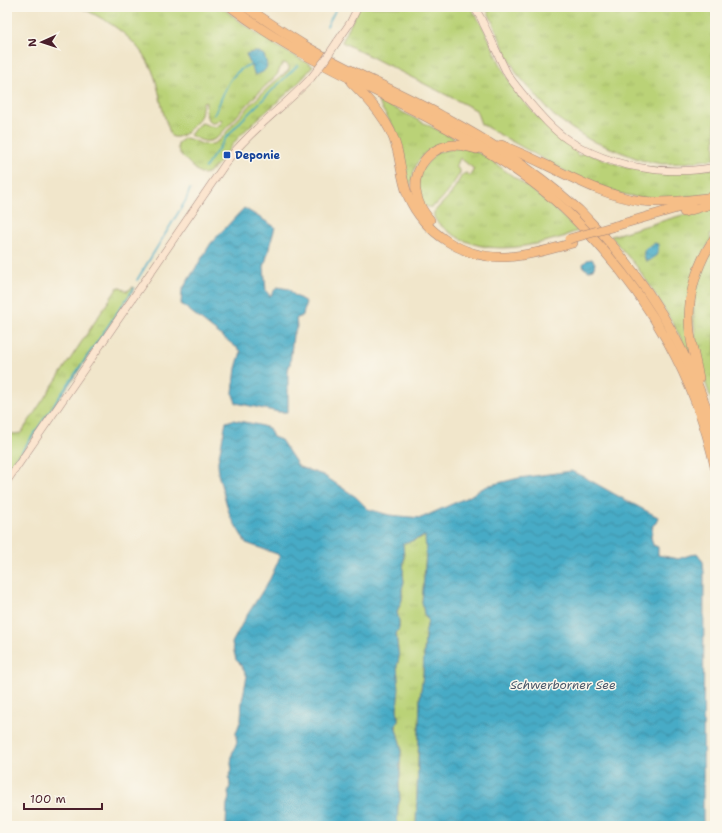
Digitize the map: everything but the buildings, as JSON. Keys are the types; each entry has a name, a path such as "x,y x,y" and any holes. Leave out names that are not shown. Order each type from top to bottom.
{"highway":[{"path":"231,7 268,33 346,77 419,113 486,150 541,189 574,218 608,254 647,306 659,326 682,369 702,422 715,467"},
{"path":"246,7 305,46 481,137 548,184 580,211 611,244 655,302 684,355 703,397 715,433"},
{"path":"346,77 372,103 386,122 396,148 403,180 415,209 429,227 438,235 462,249 477,254 490,257 504,257 536,253 571,241 715,199"},
{"path":"481,137 522,154 584,184 610,194 642,201 676,202 715,199"},
{"path":"486,150 463,145 446,146 439,148 423,161 415,184 416,196 420,205 433,223 453,238 477,248 491,251 519,251 571,241"},
{"path":"703,397 690,333 690,311 695,278 702,259 715,237"}],"street":[{"path":"7,481 230,157 242,142 311,78 350,23 358,7"},
{"path":"474,7 483,22 509,76 545,121 568,140 590,152 632,166 655,170 674,171 715,166"}],"green space":[{"path":"79,7 221,7 280,48 313,66 296,86 237,139 222,159 208,173 202,174 181,155 178,148 178,143 185,138 209,145 217,142 256,99 288,71 289,66 285,63 282,64 277,75 257,94 218,137 210,141 204,141 190,135 197,126 202,123 216,127 223,121 221,119 215,123 211,123 209,121 206,111 206,102 203,102 201,115 188,131 179,136 171,136 154,75 139,49 122,32 112,25","holes":["254,52 255,75 246,54"]},
{"path":"359,7 471,7 482,25 512,86 536,116 576,148 576,154 580,156 582,153 586,153 627,168 715,169 715,193 682,199 641,198 618,193 570,174 481,124 476,110 342,42"},
{"path":"486,7 715,7 715,159 662,164 641,160 590,140 571,128 553,115 518,75 506,53"},
{"path":"378,102 386,104 454,138 452,141 440,144 421,157 415,168 410,188 395,130"},
{"path":"461,147 474,151 494,162 543,199 578,231 566,236 535,244 504,248 474,244 459,238 445,229 435,220 434,212 451,194 462,175 466,173 470,176 474,169 460,158 456,167 460,170 460,173 439,202 431,207 422,205 417,185 421,170 437,152"},
{"path":"715,206 715,233 712,233 710,236 711,239 697,265 690,355 665,310 637,267 611,236"},
{"path":"715,244 715,411 696,347 694,296 699,277"},
{"path":"118,287 127,291 133,287 135,288 7,475 7,431 13,434 21,433"},
{"path":"426,536 422,602 424,614 428,620 425,635 420,698 416,826 397,826 398,806 400,800 399,786 401,746 396,729 398,722 397,666 399,658 396,634 399,628 397,612 402,600 402,588 404,582 403,544"}],"water":[{"path":"259,52 264,55 267,67 263,72 255,75 246,54"},
{"path":"244,208 275,227 264,267 266,291 270,296 277,287 289,289 294,295 306,302 303,315 296,319 297,327 293,335 288,370 288,412 279,412 236,403 233,392 236,368 241,351 181,304 182,290 211,243"},
{"path":"655,243 658,244 657,254 654,258 646,261 644,257 645,250"},
{"path":"592,259 595,263 594,268 589,271 584,268 583,264 587,260"},
{"name":"Schwerborner See","path":"233,420 269,428 273,437 281,440 299,467 323,475 356,497 368,509 389,515 421,518 470,496 490,485 519,478 571,471 658,517 656,523 653,525 651,537 653,545 658,547 658,555 678,559 698,554 703,562 703,826 416,826 420,698 425,635 428,620 424,614 422,602 426,554 425,536 403,544 404,582 402,589 402,600 397,612 399,628 396,634 399,658 397,666 399,688 397,709 398,722 396,729 401,746 399,786 400,800 398,806 397,826 226,826 227,804 229,798 228,793 230,786 229,777 232,770 232,754 237,742 236,733 241,719 242,701 247,676 236,660 232,643 244,620 270,579 279,559 277,554 246,543 230,516 218,474 218,461 226,422"}],"waterway":[{"path":"327,26 337,7"},
{"path":"214,115 231,79 236,73 251,64"},
{"path":"205,168 226,138 242,120 298,65"},
{"path":"137,280 186,200 190,189"},
{"path":"7,473 134,288"}],"place":[{"name":"Deponie","path":"227,155"}]}
